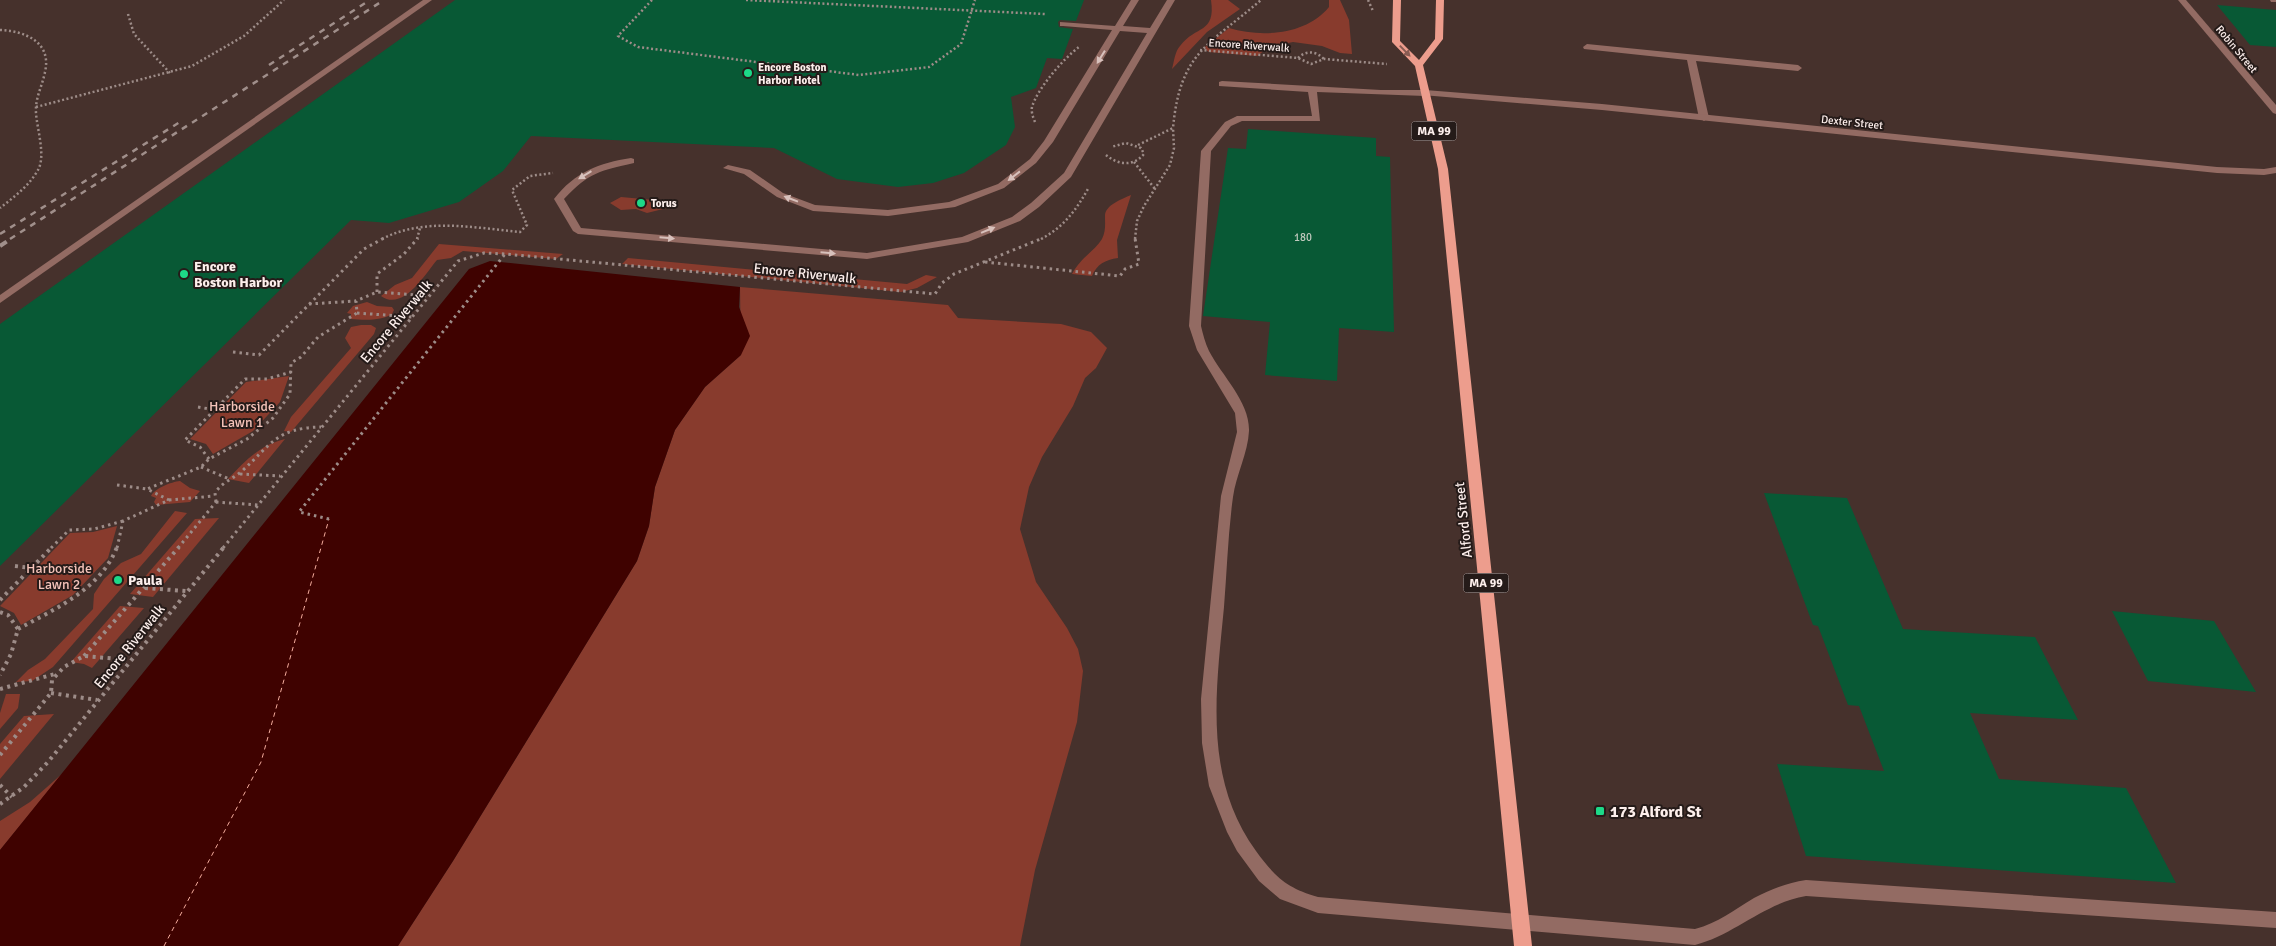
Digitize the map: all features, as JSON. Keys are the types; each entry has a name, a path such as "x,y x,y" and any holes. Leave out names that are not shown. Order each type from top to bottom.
{"main road":[{"path":"1397,0 1396,42 1419,65 1439,39 1440,0"},
{"name":"MA 99","path":"1419,65 1425,93"},
{"name":"Alford Street","path":"1425,93 1443,169 1524,946"}],"street":[{"path":"0,300 428,0"},
{"path":"728,168 747,172 780,195 813,208 888,213 951,205 1001,186 1034,161 1048,142 1120,28 1135,0"},
{"path":"631,161 604,165 581,175 559,199 578,231 867,256 964,240 1016,219 1036,205 1068,175 1171,0"},
{"name":"Robin Street","path":"2182,0 2276,111"},
{"path":"1063,24 1153,32"},
{"path":"1588,47 1798,68"},
{"path":"1691,58 1704,118"},
{"name":"Dexter Street","path":"1222,84 1425,93 1704,118 2217,170 2264,172 2276,170"},
{"path":"1312,89 1317,119 1240,118 1228,124 1206,150 1195,326 1203,350 1241,413 1243,432 1227,496 1208,700 1207,721 1213,775 1232,827 1245,850 1263,873 1281,891 1298,900 1318,905 1695,937 1708,935 1720,929 1762,901 1789,889 1806,888 2276,920"}],"path":[{"path":"36,107 192,66 244,36 284,0"},
{"path":"652,0 618,36 638,47 859,75 929,67 961,44 975,0"},
{"path":"746,0 1046,14"},
{"name":"Encore Riverwalk","path":"982,262 1120,276 1125,269 1139,264 1134,239 1135,225 1144,204 1168,171 1174,156 1176,143 1173,128 1178,86 1199,50 1261,0"},
{"path":"128,14 134,34 170,73"},
{"path":"0,30 31,36 45,50 46,68 36,107 40,160 38,172 22,191 0,208"},
{"name":"Encore Riverwalk","path":"1199,50 1298,58 1303,62 1312,64 1320,63 1324,59"},
{"name":"Encore Riverwalk","path":"1298,58 1303,53 1311,52 1319,54 1324,59 1389,64"},
{"path":"1103,162 1109,149 1116,145 1137,145 1173,128"},
{"path":"1106,155 1117,162 1134,162 1144,154 1137,145"},
{"path":"1134,162 1155,189"},
{"path":"234,352 259,354 364,249 392,234 420,228 446,226 520,232 527,225 512,190 522,178 543,172 581,175"},
{"name":"Encore Riverwalk","path":"0,804 12,797 36,775 458,261 484,253 505,254 935,294 939,284 950,275 982,262 1023,249 1052,234 1071,217 1091,182"},
{"path":"377,292 377,274 411,248 420,236 420,228"},
{"path":"329,519 300,512 505,254"},
{"path":"309,304 356,301 377,292 430,296"},
{"path":"356,301 357,313"},
{"path":"147,488 201,467 209,458 247,439 273,418 290,394 291,363 301,357 318,338 357,313 413,317"},
{"path":"209,458 200,447 185,440 245,379 268,378 291,372"},
{"path":"198,407 216,410"},
{"path":"216,502 214,496 219,486 239,474 263,448 280,436 298,428 322,427"},
{"path":"201,467 229,479"},
{"path":"239,474 280,476"},
{"path":"117,485 147,488 169,500"},
{"path":"0,600 69,530 94,529 123,520 169,500 214,496"},
{"path":"216,502 258,505"},
{"path":"0,755 51,693 50,683 56,674 70,662 84,656 145,588 216,502"},
{"path":"0,675 11,654 18,629 66,603 98,577 117,549 123,520"},
{"path":"15,566 31,568"},
{"path":"145,588 186,591"},
{"path":"0,612 8,615 18,629"},
{"path":"84,656 130,660"},
{"path":"0,689 56,674"},
{"path":"51,693 97,700"},
{"path":"0,785 12,797"}],"green space":[{"path":"1211,0 1228,0 1240,9 1207,32 1172,69 1178,48 1186,39 1208,24 1211,19"},
{"path":"1329,0 1340,0 1349,20 1352,54 1340,53 1322,46 1293,42 1269,47 1257,56 1209,52 1206,50 1205,47 1229,28 1255,33 1283,32 1296,29 1308,24 1319,16 1329,7"},
{"path":"1131,195 1117,240 1118,258 1102,263 1096,268 1092,276 1072,274 1102,239 1105,230 1105,216 1108,209"},
{"path":"621,197 665,201 667,208 647,213 636,209 621,210 610,203"},
{"path":"439,244 563,254 556,259 463,251 451,258 437,260 420,282 405,295 389,300 381,296 395,285 412,278"},
{"path":"628,258 907,284 926,275 937,277 917,288 901,292 622,264"},
{"path":"740,287 948,305 958,318 1061,324 1091,332 1107,348 1096,368 1085,378 1073,406 1042,457 1029,487 1020,529 1036,582 1067,628 1078,649 1083,671 1077,722 1035,870 1020,946 398,946 453,861 637,561 649,526 655,487 675,430 705,387 741,355"},
{"path":"367,302 377,306 392,307 394,310 392,314 383,318 351,319 351,314 347,313 353,306"},
{"path":"371,325 376,328 374,334 291,432 284,431 291,417 351,348 345,338 351,327"},
{"name":"Harborside Lawn 1","path":"289,376 280,402 253,431 213,454 206,444 190,439 246,382"},
{"path":"285,439 249,483 228,479 260,450"},
{"path":"180,481 190,488 200,491 190,502 156,505 154,502 156,498 151,496 156,490"},
{"path":"175,511 187,513 53,667 32,681 16,682 28,670 45,659 93,609 94,594 104,579 121,563 141,554"},
{"path":"219,518 153,597 130,594 195,519"},
{"name":"Harborside Lawn 2","path":"117,526 108,558 73,595 21,625 14,613 0,606 70,533 93,532"},
{"path":"120,606 144,608 92,668 84,664 71,662"},
{"path":"6,694 20,694 18,708 0,729 0,713"},
{"path":"54,714 0,779 0,744 24,716"},
{"path":"63,773 0,850 0,821 30,802"}],"shaded area":[{"path":"490,261 740,287 739,307 750,336 741,355 705,387 675,430 655,487 649,526 637,561 453,861 398,946 0,946 0,850 469,269"}],"building":[{"name":"Encore Boston Harbor","path":"455,0 1084,0 1076,21 1060,20 1058,22 1059,27 1073,29 1062,59 1047,58 1036,88 1011,97 1015,127 1006,145 964,173 933,183 898,187 837,179 774,148 531,136 503,171 459,202 389,223 351,220 0,566 0,324"},
{"path":"2217,5 2276,10 2276,47 2250,45"},
{"path":"1248,129 1376,138 1376,156 1390,157 1394,332 1339,328 1337,381 1265,375 1270,322 1203,316 1228,148 1246,149"},
{"path":"1764,493 1847,498 1903,629 2035,637 2078,720 1970,713 1999,779 2126,788 2176,883 1806,856 1777,764 1884,771 1859,706 1848,705 1818,626 1813,625"},
{"path":"2112,611 2214,621 2256,692 2148,681"}],"ferry route":[{"path":"164,946 261,762 329,519"}],"railway":[{"path":"269,65 370,0"},
{"path":"10,239 384,0"},
{"path":"0,234 180,122"},
{"path":"0,246 12,238"}],"place":[{"name":"Encore Boston Harbor Hotel","path":"748,73"},
{"name":"Torus","path":"641,203"},
{"name":"Encore Boston Harbor","path":"184,274"},
{"name":"Paula","path":"118,580"},
{"name":"173 Alford St","path":"1600,811"}]}
